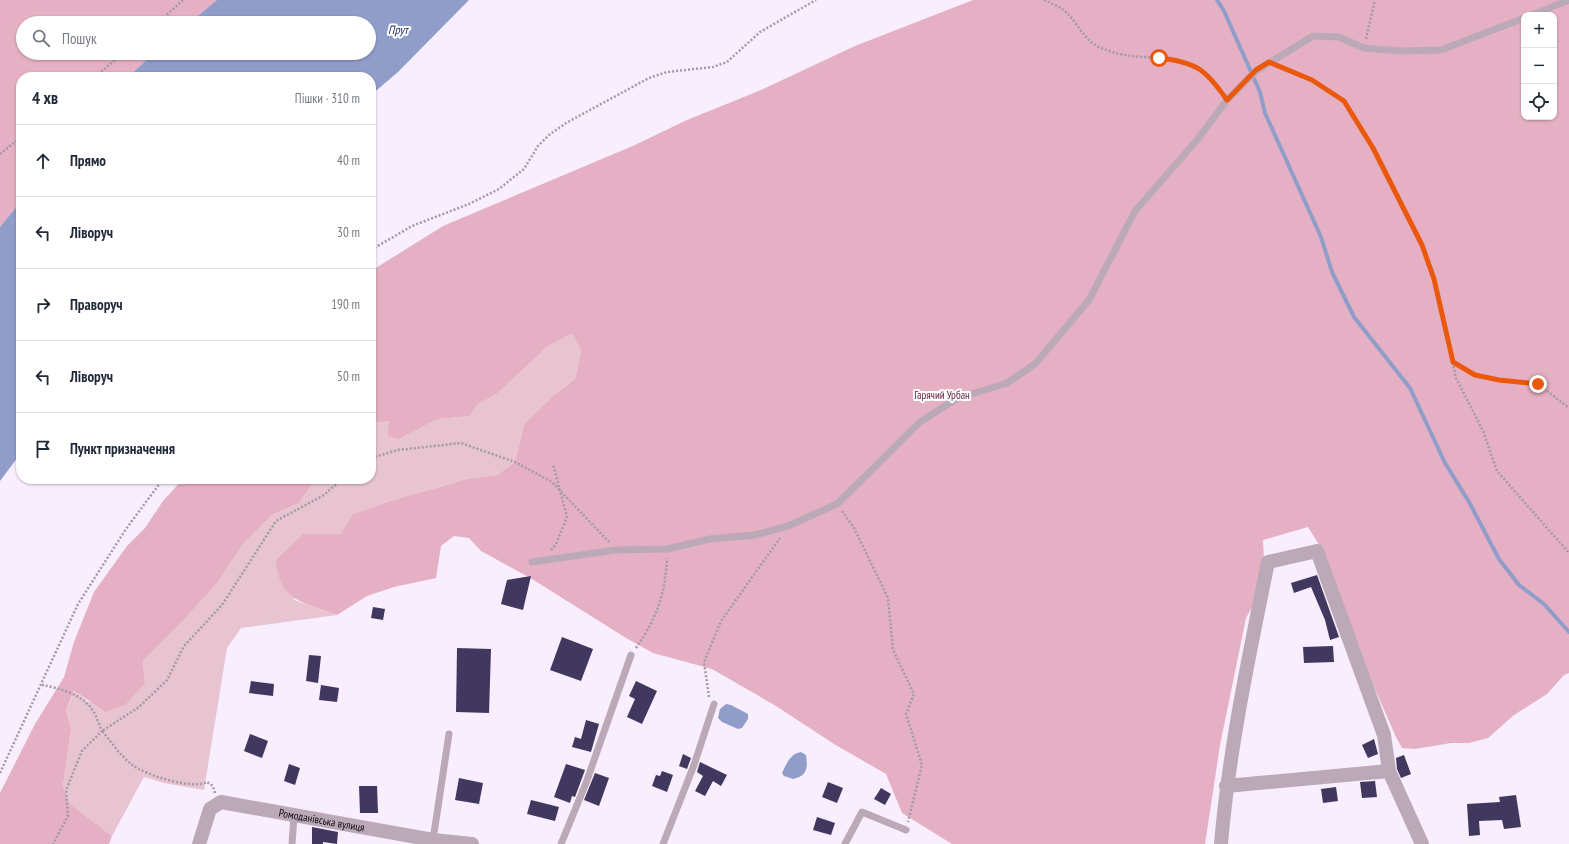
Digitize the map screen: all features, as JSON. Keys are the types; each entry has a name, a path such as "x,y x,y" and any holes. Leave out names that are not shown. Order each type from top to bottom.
{"street":[{"path":"1221,844 1226,786 1247,664 1268,562 1317,551 1384,735 1389,771 1422,844"},
{"path":"1226,786 1389,771"},
{"name":"Ромоданівська вулиця","path":"221,802 433,840 472,844"},
{"path":"199,844 210,809 221,802"}],"lane":[{"path":"1539,12 1569,0"},
{"path":"532,562 616,550 667,549 710,539 755,535 788,526 837,504 920,422 956,399 1007,383 1035,364 1089,300 1135,211 1197,140 1227,100 1256,70 1314,36 1340,37 1364,48 1400,52 1441,50 1521,19"},
{"path":"561,844 586,783 631,655"},
{"path":"663,844 694,765 714,704"},
{"path":"433,840 449,734"},
{"path":"845,844 862,812 906,830"},
{"path":"292,844 294,816"}],"path":[{"path":"166,16 184,0"},
{"path":"376,247 412,226 469,204 499,189 524,169 538,146 549,135 566,123 649,78 668,72 713,67 726,62 736,56 760,32 816,0"},
{"path":"1044,0 1058,6 1069,15 1086,36 1098,47 1140,58 1167,58 1189,63 1207,74 1227,100"},
{"path":"1364,48 1375,0"},
{"path":"100,72 115,60"},
{"path":"1269,62 1312,80 1344,101 1373,148 1422,245 1434,279 1456,378 1484,431 1498,471 1569,553"},
{"path":"0,154 16,141"},
{"path":"1453,362 1475,375 1499,380 1538,384 1569,408"},
{"path":"376,457 398,450 462,443 515,462 552,482 616,550"},
{"path":"542,560 556,544 567,516 553,464"},
{"path":"0,773 12,744 42,685 78,604 126,529 159,484"},
{"path":"53,844 68,816 66,790 82,751 102,731 139,707 167,680 184,646 222,606 276,522 324,495 336,484"},
{"path":"837,504 854,528 888,598 893,650 914,694 906,714 922,766 906,830"},
{"path":"714,704 708,695 704,662 722,621 788,526"},
{"path":"631,655 648,631 658,611 666,584 667,549"},
{"path":"42,685 59,688 73,694 93,710 102,731 127,760 144,772 200,786 207,782 213,786 216,796 221,802"}],"shaded area":[{"path":"572,334 581,351 575,379 554,395 524,424 515,462 497,475 467,479 390,501 353,514 340,534 303,534 294,600 337,615 241,628 227,648 204,790 164,783 144,777 112,836 70,804 63,787 71,729 66,710 75,691 88,702 145,683 143,661 182,622 217,583 244,543 272,515 299,503 312,484 376,484 376,422 389,421 399,439 438,419 470,416 477,405 498,393 548,346"}],"green space":[{"path":"0,0 217,0 198,16 16,16 16,60 146,60 133,72 16,72 16,207 0,227"},
{"name":"Гарячий Урбан","path":"973,0 1569,0 1569,673 1564,675 1547,694 1514,715 1488,738 1469,743 1451,743 1415,749 1402,748 1371,680 1318,543 1308,527 1263,540 1265,584 1246,618 1220,745 1205,844 952,844 902,813 886,774 834,744 776,706 712,669 653,653 626,638 532,579 481,551 469,538 454,536 441,546 436,578 394,587 367,596 337,615 304,603 295,598 282,584 278,574 276,560 303,534 340,534 353,514 390,501 467,479 497,475 515,462 524,424 554,395 575,379 581,351 572,334 548,346 498,393 477,405 470,416 438,419 399,439 388,436 389,421 376,422 376,268 443,226 635,145 687,120 761,90 855,46"},
{"path":"178,484 312,484 299,503 272,515 244,543 217,583 182,622 143,661 145,683 125,705 106,712 74,691 66,710 71,729 63,787 70,804 112,836 109,844 0,844 0,793 35,724 64,677 74,642 94,592 127,546 145,528 163,501"}],"water":[{"name":"Прут","path":"217,0 469,0 398,72 376,91 376,72 133,72 146,60 376,60 376,16 198,16"},
{"path":"16,207 16,460 0,481 0,227"},
{"path":"726,704 748,714 748,719 742,728 738,729 722,722 718,718 720,709"},
{"path":"801,752 806,755 807,764 804,774 793,779 784,776 782,773 789,760 797,753"}],"building":[{"path":"1317,575 1339,637 1330,640 1325,620 1311,587 1294,593 1291,583"},
{"path":"531,576 523,610 501,604 507,580"},
{"path":"373,607 385,609 383,620 371,618"},
{"path":"562,637 593,649 581,681 550,670"},
{"path":"1333,646 1334,662 1304,663 1303,647"},
{"path":"457,648 491,649 489,713 456,712"},
{"path":"309,655 321,656 318,683 306,681"},
{"path":"251,681 274,684 273,696 249,693"},
{"path":"636,681 657,691 642,724 627,717 635,699 629,696"},
{"path":"321,685 339,688 337,702 319,700"},
{"path":"586,720 599,724 591,752 572,747 575,737 581,739"},
{"path":"250,734 268,741 262,758 244,751"},
{"path":"1374,739 1378,754 1368,758 1362,745"},
{"path":"683,754 691,758 687,769 679,766"},
{"path":"1404,755 1411,774 1401,778 1397,769 1396,758"},
{"path":"700,762 727,775 721,786 713,781 705,796 695,791 703,776 697,772"},
{"path":"289,764 300,768 295,785 284,781"},
{"path":"566,764 585,770 575,797 572,796 570,803 554,797"},
{"path":"662,771 673,775 667,792 652,786 656,775 660,776"},
{"path":"595,773 609,778 599,806 584,800"},
{"path":"459,778 483,783 479,804 455,800"},
{"path":"1375,781 1377,797 1362,798 1360,782"},
{"path":"828,782 843,788 837,803 822,797"},
{"path":"359,786 377,786 378,813 360,813"},
{"path":"1336,787 1338,801 1323,803 1321,789"},
{"path":"881,788 891,794 885,805 874,799"},
{"path":"1516,795 1521,827 1504,829 1502,820 1479,821 1480,835 1469,836 1467,804 1500,802 1499,797"},
{"path":"531,800 559,807 555,821 527,814"},
{"path":"817,817 835,823 831,835 813,830"},
{"path":"312,827 338,832 337,844 323,842 323,844 312,844"}],"waterway":[{"path":"1217,0 1224,11 1260,92 1265,113 1321,237 1332,272 1354,317 1410,388 1445,463 1469,502 1499,559 1519,585 1544,604 1569,632"}],"route":[{"path":"1159,58 1175,59 1189,63 1207,74 1227,100 1256,70 1269,62 1312,80 1344,101 1373,148 1422,245 1434,279 1453,362 1475,375 1499,380 1538,384"}]}
